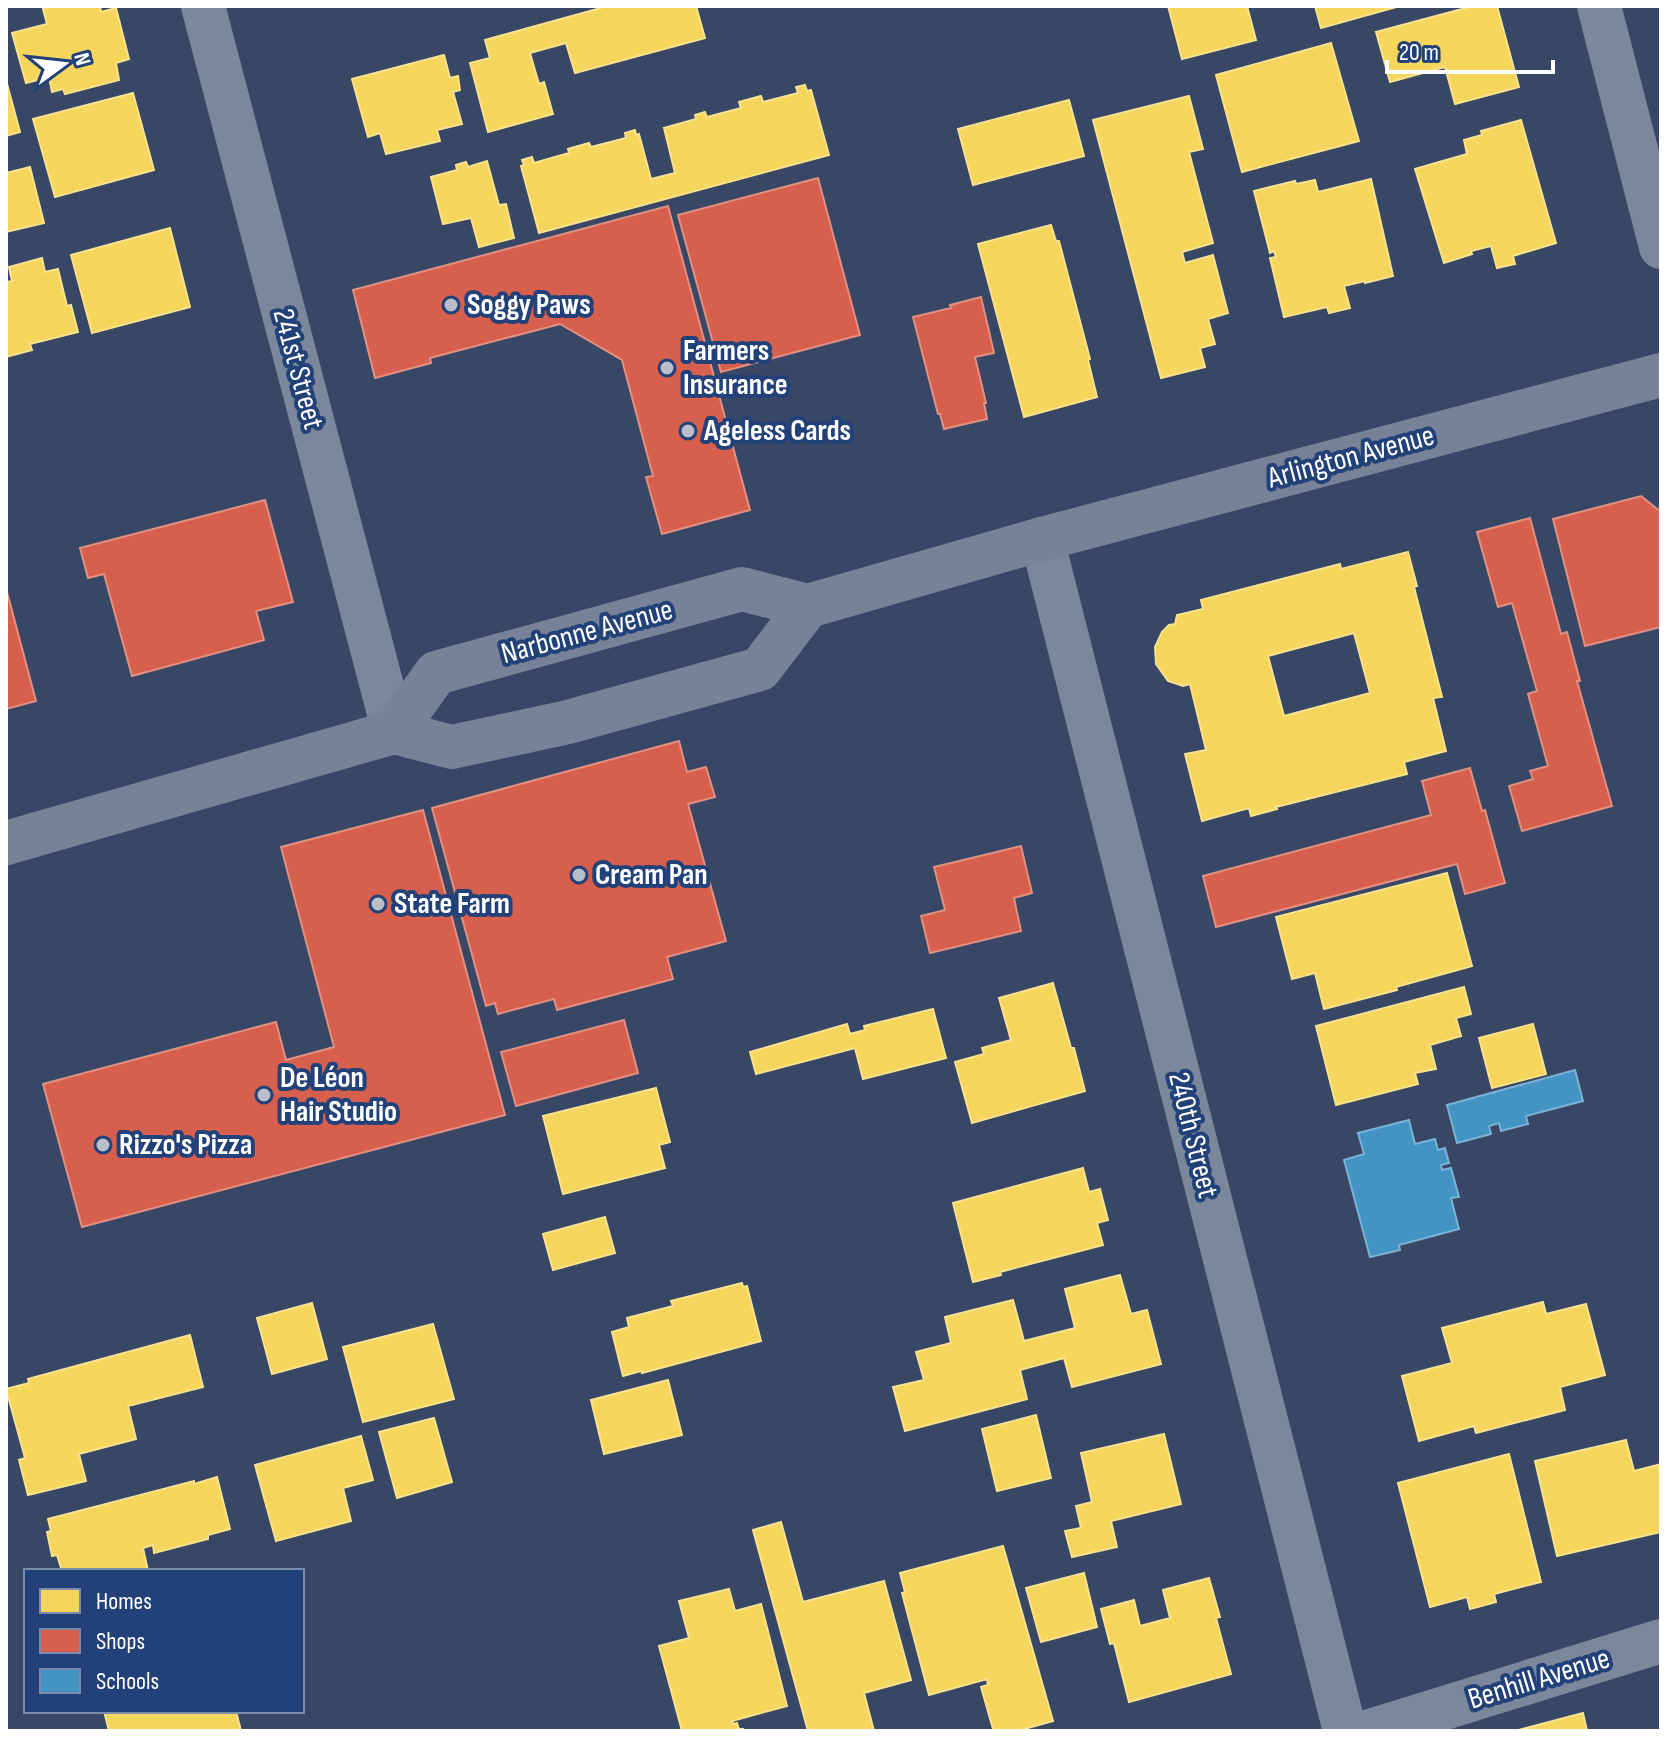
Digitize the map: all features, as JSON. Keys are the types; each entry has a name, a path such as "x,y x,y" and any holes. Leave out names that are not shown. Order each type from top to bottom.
{"main road":[{"name":"Arlington Avenue","path":"1042,539 1661,375"},
{"path":"6,843 394,732 452,747 568,722 760,669 808,606 1042,539"},
{"name":"Narbonne Avenue","path":"394,732 436,673 742,589 808,606"}],"street":[{"name":"241st Street","path":"203,6 394,732"},
{"path":"1599,6 1661,247"},
{"name":"240th Street","path":"1042,539 1345,1731"},
{"name":"Benhill Avenue","path":"1370,1731 1661,1641"}],"building: Homes":[{"path":"100,6 101,12 116,8 129,59 116,63 119,80 65,94 63,89 52,92 49,77 26,83 12,33 47,24 43,9"},
{"path":"608,6 696,6 705,38 575,73 566,43 530,53 539,84 544,82 553,114 488,132 470,63 490,58 485,40"},
{"path":"1168,6 1247,6 1256,40 1182,59"},
{"path":"1315,6 1400,6 1321,28"},
{"path":"1473,6 1497,6 1519,87 1455,104 1445,67 1390,82 1376,32"},
{"path":"1331,43 1359,141 1242,172 1216,75"},
{"path":"444,55 450,78 458,76 460,90 453,92 462,124 437,130 440,141 386,154 380,133 368,137 352,79"},
{"path":"6,80 20,132 6,136"},
{"path":"805,85 807,91 811,90 829,155 539,233 522,160 532,157 534,163 569,153 568,149 589,143 591,147 626,138 625,133 635,130 636,135 639,134 651,179 675,173 664,128 696,119 695,115 705,112 707,117 741,108 739,102 761,96 763,102 798,93 796,87"},
{"path":"133,93 154,170 55,197 33,119"},
{"path":"1189,96 1203,149 1189,152 1213,243 1182,252 1185,263 1213,255 1228,313 1208,319 1215,344 1200,348 1205,367 1161,378 1093,120"},
{"path":"1069,100 1084,156 973,185 958,129"},
{"path":"1521,120 1556,243 1513,256 1515,264 1497,268 1491,246 1444,263 1415,169 1467,154 1464,140 1482,135 1481,131"},
{"path":"487,161 499,205 506,204 514,238 479,247 471,218 443,224 431,177 457,170 456,165 466,162 468,167"},
{"path":"30,167 44,223 6,232 6,173"},
{"path":"1371,179 1393,276 1344,286 1350,308 1329,313 1327,307 1284,317 1270,258 1276,257 1274,251 1270,253 1254,191 1295,181 1296,184 1315,180 1318,192"},
{"path":"1051,225 1056,241 1059,241 1097,397 1024,417 978,244"},
{"path":"170,228 190,307 92,333 71,255"},
{"path":"42,258 45,272 58,269 67,306 71,305 78,332 30,344 32,350 6,357 6,282 12,281 9,267"},
{"path":"1408,552 1442,697 1433,698 1446,751 1404,762 1407,774 1251,816 1249,808 1202,821 1185,754 1206,750 1190,684 1183,686 1168,681 1156,664 1155,647 1162,632 1175,624 1177,615 1203,609 1201,600 1340,564 1341,569","holes":["1354,633 1370,693 1284,716 1268,656"]},
{"path":"1447,873 1472,966 1324,1009 1315,973 1292,979 1276,917"},
{"path":"1053,983 1085,1091 972,1123 955,1062 984,1054 982,1048 1011,1040 999,998"},
{"path":"1464,987 1471,1014 1456,1018 1461,1036 1430,1045 1436,1069 1415,1073 1418,1084 1336,1105 1316,1026"},
{"path":"933,1009 946,1058 863,1079 855,1048 756,1074 750,1052 847,1024 850,1034 865,1030 864,1026"},
{"path":"1533,1024 1546,1074 1492,1088 1479,1038"},
{"path":"656,1088 670,1142 659,1145 665,1168 563,1194 543,1116"},
{"path":"1083,1168 1089,1192 1100,1189 1108,1220 1097,1223 1103,1245 973,1282 953,1203"},
{"path":"605,1217 615,1253 553,1270 543,1234"},
{"path":"1120,1275 1131,1314 1147,1310 1161,1364 1072,1387 1064,1358 1020,1370 1027,1399 905,1431 893,1387 924,1380 916,1352 951,1343 945,1317 1013,1300 1024,1341 1075,1328 1065,1289"},
{"path":"742,1283 743,1287 747,1286 761,1341 623,1376 612,1332 629,1327 627,1318 673,1306 671,1301"},
{"path":"1543,1302 1546,1314 1586,1304 1605,1375 1560,1387 1565,1410 1476,1433 1474,1426 1419,1441 1402,1376 1452,1363 1442,1328"},
{"path":"312,1303 327,1359 272,1374 257,1318"},
{"path":"433,1324 454,1399 363,1422 343,1347"},
{"path":"190,1335 203,1387 128,1406 136,1439 79,1454 86,1481 28,1495 19,1460 25,1458 6,1389 29,1383 28,1379"},
{"path":"668,1380 682,1435 604,1454 591,1400"},
{"path":"1036,1415 1051,1478 997,1491 982,1429"},
{"path":"434,1418 452,1482 397,1498 379,1432"},
{"path":"1164,1434 1181,1504 1111,1521 1117,1547 1072,1557 1065,1531 1081,1528 1076,1506 1092,1502 1081,1453"},
{"path":"361,1436 373,1480 343,1488 351,1521 276,1541 255,1465"},
{"path":"1626,1440 1634,1471 1661,1464 1661,1532 1557,1556 1535,1461"},
{"path":"1509,1454 1541,1582 1494,1594 1496,1602 1470,1609 1467,1597 1430,1607 1398,1483"},
{"path":"217,1477 230,1529 208,1535 208,1539 154,1553 153,1545 143,1548 148,1569 61,1569 57,1555 52,1556 48,1519 194,1481 194,1484"},
{"path":"781,1522 803,1602 884,1581 911,1680 864,1693 874,1731 808,1731 753,1530"},
{"path":"1003,1546 1053,1721 1017,1731 990,1731 993,1729 981,1687 988,1685 987,1679 929,1695 902,1593 905,1592 900,1573"},
{"path":"1084,1573 1097,1627 1041,1642 1026,1588"},
{"path":"1209,1578 1231,1674 1129,1702 1114,1643 1110,1644 1101,1609 1134,1600 1140,1626 1170,1618 1163,1590"},
{"path":"729,1589 735,1611 761,1604 787,1706 732,1721 743,1731 682,1731 659,1646 689,1638 679,1601"},
{"path":"104,1713 236,1713 241,1731 109,1731"},
{"path":"1583,1713 1587,1731 1515,1731"}],"building: Shops":[{"path":"818,178 860,335 721,372 678,215"},
{"path":"668,206 750,510 662,534 646,477 653,476 622,360 560,324 430,358 431,363 375,378 353,290"},
{"path":"981,297 994,353 975,357 987,419 944,429 913,317"},
{"path":"1641,496 1661,512 1661,627 1585,646 1553,519"},
{"path":"265,500 293,602 256,611 264,640 132,676 104,574 88,578 80,548"},
{"path":"1530,518 1561,634 1567,632 1580,681 1577,681 1612,806 1522,831 1509,786 1533,779 1530,771 1548,766 1528,694 1537,691 1512,603 1498,607 1477,532"},
{"path":"6,588 36,701 6,709"},
{"name":"Cream Pan","path":"679,741 687,772 706,767 715,797 688,804 726,941 667,957 673,979 557,1010 554,999 498,1014 495,1003 486,1006 432,808"},
{"path":"1470,768 1505,883 1465,894 1457,864 1216,927 1203,876 1431,815 1422,781"},
{"path":"423,810 505,1115 82,1227 43,1084 276,1022 286,1060 334,1047 281,847"},
{"path":"1021,846 1032,893 1014,898 1021,931 930,953 921,916 945,910 934,867"},
{"path":"624,1020 638,1073 516,1106 501,1052"}],"building: Schools":[{"path":"1575,1070 1583,1101 1526,1116 1528,1124 1501,1131 1499,1123 1489,1126 1491,1134 1457,1143 1447,1105"},
{"path":"1409,1120 1415,1144 1435,1139 1438,1150 1445,1148 1449,1163 1441,1165 1442,1170 1451,1168 1459,1197 1451,1198 1459,1229 1399,1245 1400,1250 1370,1257 1344,1160 1364,1154 1358,1133"}],"place":[{"name":"Soggy Paws","path":"451,305"},
{"name":"Farmers Insurance","path":"667,368"},
{"name":"Ageless Cards","path":"688,431"},
{"name":"Cream Pan","path":"579,875"},
{"name":"State Farm","path":"378,904"},
{"name":"De Léon Hair Studio","path":"264,1095"},
{"name":"Rizzo's Pizza","path":"103,1145"}]}
